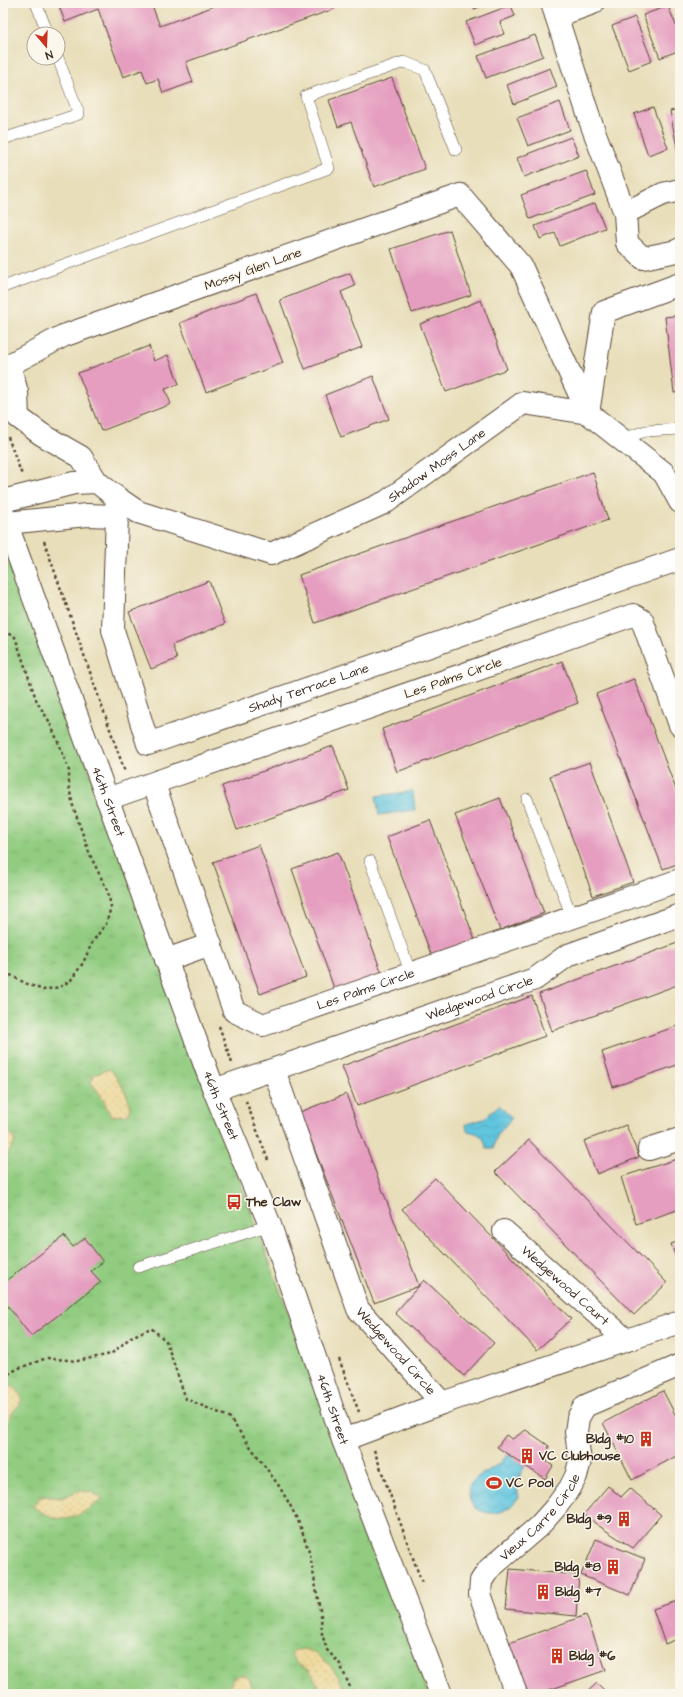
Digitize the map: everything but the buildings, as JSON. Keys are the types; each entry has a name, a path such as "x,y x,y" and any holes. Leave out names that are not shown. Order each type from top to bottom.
{"street":[{"path":"593,3 554,9 591,123 625,213 627,243 643,258 677,251 680,249"},
{"path":"625,213 662,194 680,190"},
{"name":"Mossy Glen Lane","path":"116,513 81,457 41,434 18,418 17,392 10,365 63,336 460,195 521,266 588,413"},
{"path":"680,284 604,312 588,413 664,473 680,502"},
{"name":"Shadow Moss Lane","path":"116,513 138,512 271,554 386,502 523,403 588,413"},
{"path":"3,501 74,483 97,482"},
{"path":"5,519 116,513"},
{"name":"Shady Terrace Lane","path":"116,513 113,630 148,744 680,559"},
{"name":"46th Street","path":"5,519 214,1090 270,1225 343,1440 441,1694"},
{"name":"Les Palms Circle","path":"107,799 633,615 642,620 680,725"},
{"name":"Les Palms Circle","path":"159,781 156,790 234,1011 263,1025 680,880"},
{"name":"Wedgewood Circle","path":"214,1090 535,979 568,955 680,915"},
{"path":"166,960 211,944"},
{"name":"Wedgewood Circle","path":"274,1070 358,1308 442,1403"},
{"path":"649,1149 680,1139"},
{"name":"Wedgewood Court","path":"504,1231 626,1340"},
{"name":"Wedgewood Circle","path":"343,1440 442,1403 680,1322"},
{"name":"Vieux Carre Circle","path":"516,1694 480,1594 481,1581 489,1569 539,1526 570,1488 576,1476 580,1461 576,1432 578,1418 585,1406 680,1365"}],"lane":[{"path":"36,3 45,26"},
{"path":"3,287 329,168 306,96 404,62 425,70 456,150"},
{"path":"3,139 79,114 61,66"},
{"path":"621,439 646,431 680,429"},
{"path":"527,799 572,917"},
{"path":"370,862 410,974"},
{"path":"138,1268 270,1225"}],"path":[{"path":"43,538 132,791"},
{"path":"3,631 15,637 37,702 49,721 60,746 69,771 69,787 73,806 90,855 108,892 110,907 106,924 94,941 83,963 70,980 60,987 43,990 25,983 3,971"},
{"path":"3,1378 20,1368 47,1358 77,1361 111,1354 131,1337 151,1328 166,1341 186,1399 229,1417 279,1486 290,1505 300,1525 310,1555 320,1609 322,1634 327,1650 340,1664 353,1694"},
{"path":"373,1449 425,1590"}],"green space":[{"path":"3,536 428,1694 3,1694"}],"sand":[{"path":"109,1069 112,1071 128,1097 130,1106 127,1115 112,1116 107,1109 104,1100 91,1082 94,1075"},
{"path":"6,1130 12,1135 15,1142 3,1161 3,1131"},
{"path":"12,1385 21,1396 21,1400 12,1413 3,1435 3,1388"},
{"path":"77,1491 92,1492 103,1499 76,1516 61,1519 43,1513 32,1506 42,1496 62,1498"},
{"path":"304,1649 319,1656 330,1666 343,1686 345,1694 323,1694 309,1670 296,1662 293,1658 291,1653 295,1650"},
{"path":"239,1675 247,1676 251,1682 251,1694 229,1694 232,1679"}],"water":[{"path":"413,791 415,810 379,815 376,796"},
{"path":"499,1105 512,1118 498,1136 493,1149 486,1149 483,1138 478,1134 467,1131 466,1124 484,1119"},
{"name":"VC Pool","path":"508,1454 525,1466 516,1483 519,1497 510,1507 497,1513 486,1512 475,1508 469,1498 471,1483 497,1465"}],"place":[{"name":"The Claw","path":"234,1202"},
{"name":"Bldg #10","path":"646,1439"},
{"name":"VC Clubhouse","path":"527,1456"},
{"name":"VC Pool","path":"494,1483"},
{"name":"Bldg #9","path":"624,1519"},
{"name":"Bldg #8","path":"613,1567"},
{"name":"Bldg #7","path":"543,1592"},
{"name":"Bldg #6","path":"557,1656"}]}
